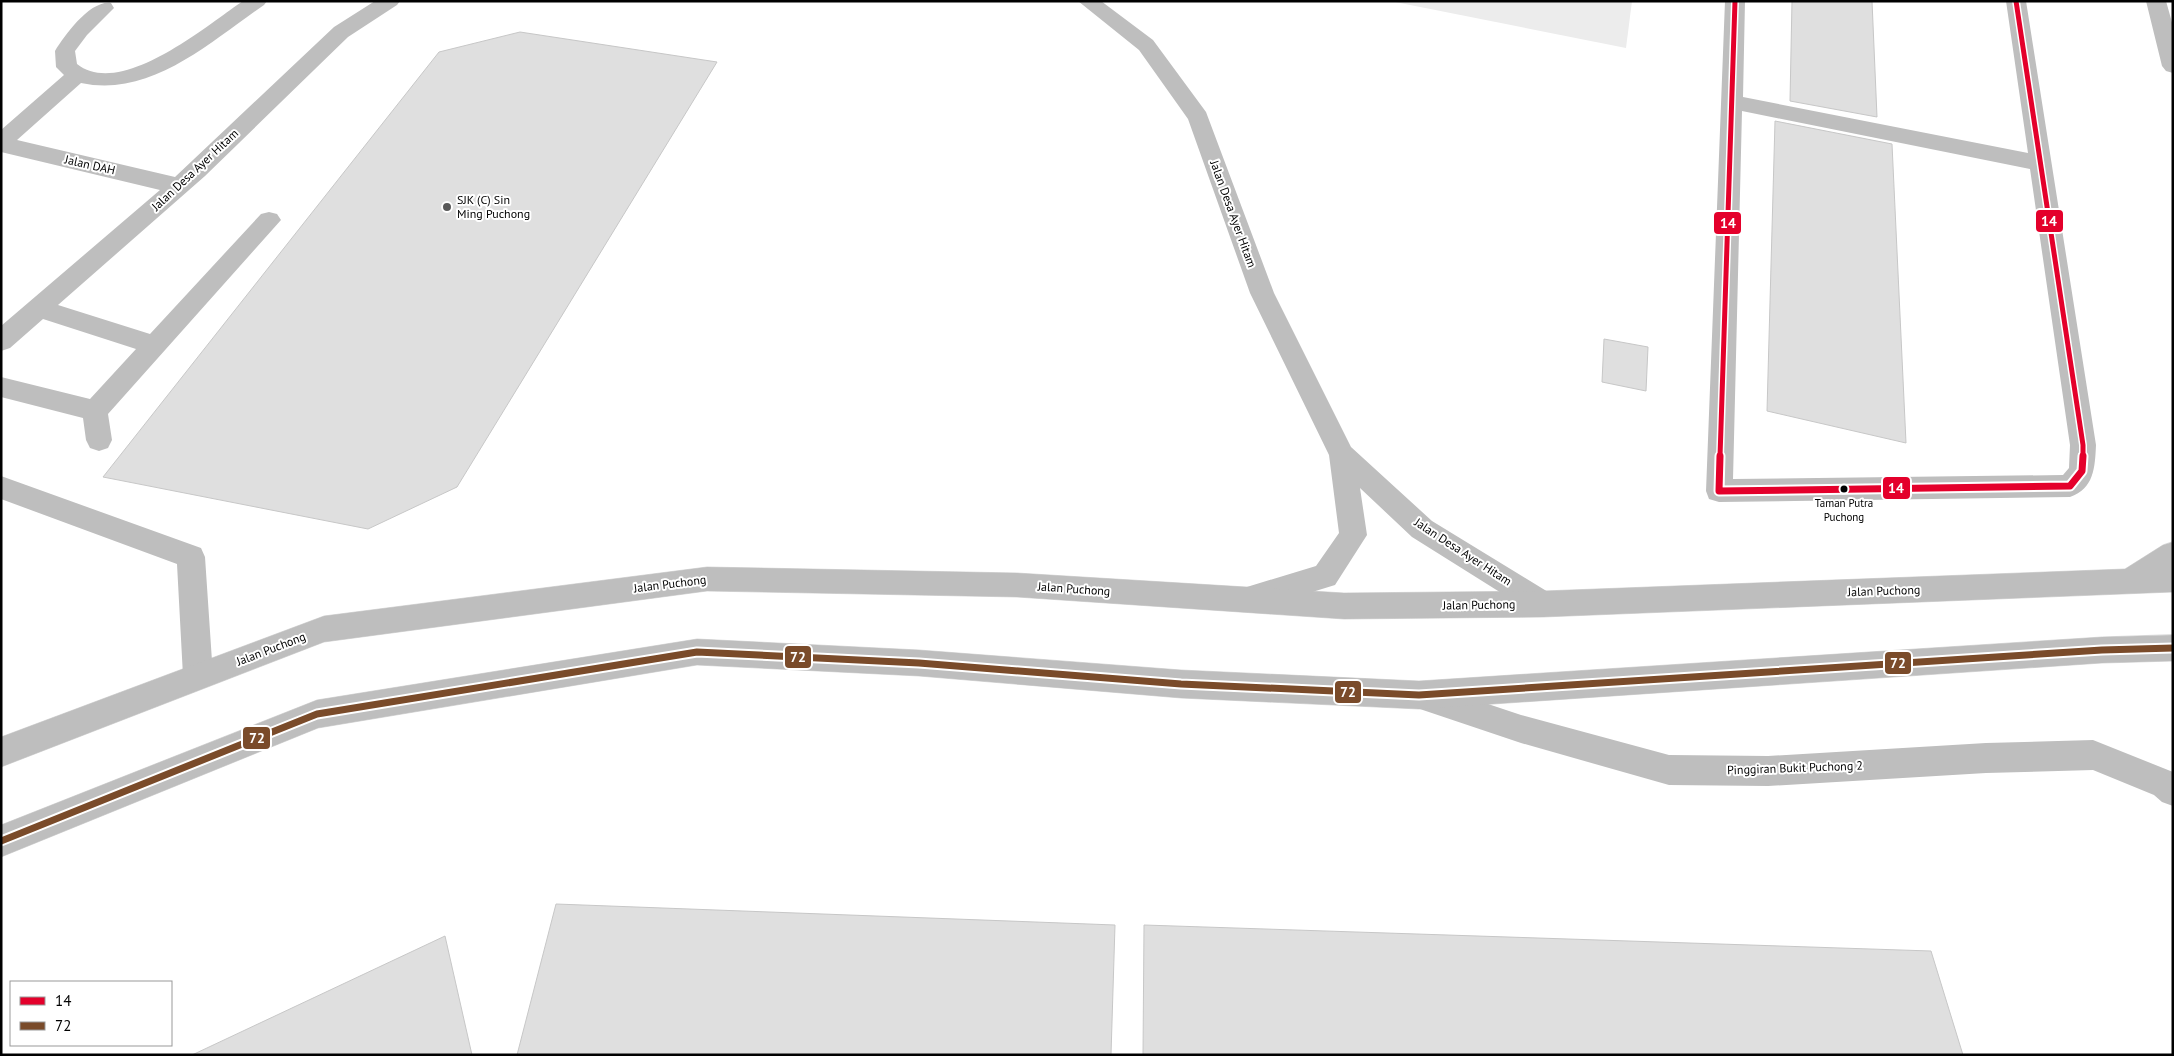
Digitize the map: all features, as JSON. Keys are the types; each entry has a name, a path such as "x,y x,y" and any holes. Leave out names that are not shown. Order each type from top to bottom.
{"street":[{"path":"104,8 80,30 65,51 67,66 77,75 108,80 140,75 170,58 257,1"},
{"name":"Jalan Desa Ayer Hitam","path":"1,341 41,309 179,186 341,32 390,1"},
{"name":"Jalan Desa Ayer Hitam","path":"1088,1 1146,45 1198,117 1262,293 1342,455 1353,535 1325,576 1247,599"},
{"path":"1736,1 1719,491 2070,486 2082,471 2082,445 2016,1"},
{"path":"2156,1 2173,66"},
{"path":"1,143 77,75"},
{"path":"1732,102 2040,163"},
{"name":"Jalan DAH","path":"1,143 179,186"},
{"path":"99,440 95,411 269,220"},
{"path":"41,309 154,345"},
{"path":"1,387 95,411"},
{"name":"Jalan Desa Ayer Hitam","path":"1342,455 1422,529 1543,604"},
{"path":"1,487 191,557 198,676"},
{"path":"2131,581 2173,554"},
{"name":"Jalan Puchong","path":"1,752 324,629 708,579 1017,585 1344,606 1543,604 2173,580"},
{"path":"1,841 317,714 697,652 919,663 1208,686 1419,695 2102,650 2173,648"},
{"name":"Pinggiran Bukit Puchong 2","path":"1419,695 1521,729 1669,770 1768,771 1986,758 2093,755 2165,784 2173,791"}],"shaded area":[{"path":"1390,1 1632,1 1626,48"}],"building":[{"path":"1792,1 1872,1 1877,117 1790,101"},
{"path":"520,32 717,62 457,487 368,529 103,477 439,52"},
{"path":"1775,121 1892,144 1906,443 1767,411"},
{"path":"1604,339 1648,347 1646,391 1602,382"},
{"path":"556,904 1115,925 1111,1055 517,1055"},
{"path":"1144,925 1931,951 1963,1055 1143,1055"},
{"path":"445,936 472,1055 192,1055"}],"transit line":[{"name":"14","path":"1735,1 1719,491 2070,486 2082,471 2083,445 2016,1"},
{"name":"72","path":"1,841 317,714 697,652 919,663 1181,684 1419,695 2102,650 2173,648"}],"place":[{"name":"SJK (C) Sin Ming Puchong","path":"447,207"},
{"name":"Taman Putra Puchong","path":"1844,489"}]}
